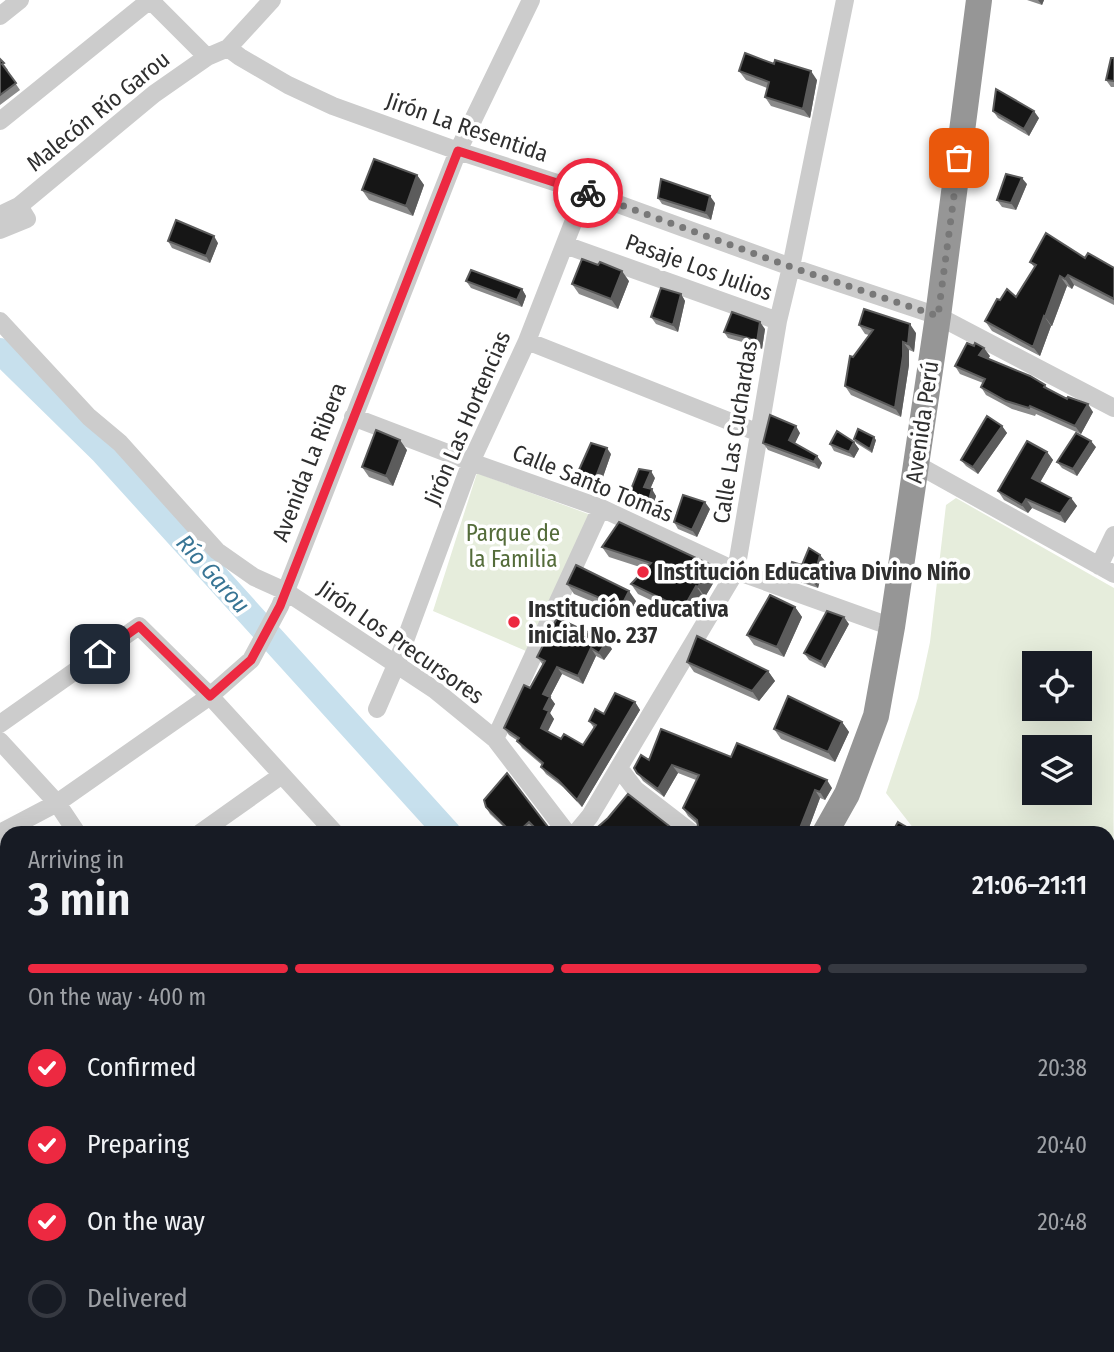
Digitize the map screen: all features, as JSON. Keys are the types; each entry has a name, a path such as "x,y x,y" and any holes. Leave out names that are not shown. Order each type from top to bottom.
{"highway":[{"name":"Avenida Perú","path":"829,826 847,794 876,716 892,627 938,316 979,0"}],"street":[{"path":"0,16 20,0"},
{"path":"0,121 150,0 207,57"},
{"path":"228,48 272,0"},
{"name":"Avenida La Ribera","path":"13,826 57,803 210,696 251,660 282,599 458,151 531,0"},
{"name":"Calle Las Cuchardas","path":"582,826 736,571 778,321 845,0"},
{"name":"Malecón Río Garou","path":"0,218 19,206 154,94 207,57 228,48"},
{"name":"Jirón La Resentida","path":"228,48 288,86 332,106 938,316 1114,408"},
{"name":"Jirón Las Hortencias","path":"377,709 396,665 471,462 527,341 585,192"},
{"name":"Pasaje Los Julios","path":"565,244 778,321"},
{"name":"Jirón Los Precursores","path":"0,321 89,417 120,443 217,551 282,599 435,690 495,739 562,826"},
{"path":"527,341 760,433"},
{"name":"Calle Santo Tomás","path":"353,417 601,508 736,571 892,627"},
{"path":"916,464 1107,570 1114,535"},
{"path":"495,739 601,508"},
{"path":"0,724 139,626 210,696 329,826"},
{"path":"0,741 57,803 72,826"},
{"path":"619,768 635,789 683,826"},
{"path":"211,826 282,775"}],"green space":[{"name":"Parque de la Familia","path":"477,473 591,515 526,651 433,611"},
{"path":"956,498 1114,588 1114,826 912,826 886,793 918,698 930,642 946,505"}],"building":[{"path":"745,53 774,64 775,60 811,71 803,109 765,97 769,82 739,71"},
{"path":"1111,58 1114,58 1114,81 1106,80"},
{"path":"0,59 16,83 0,95"},
{"path":"996,89 1034,111 1024,129 993,111"},
{"path":"374,159 417,175 406,206 362,190"},
{"path":"1006,174 1022,178 1011,203 997,200"},
{"path":"661,179 710,196 706,213 658,198"},
{"path":"176,220 214,236 206,256 168,241"},
{"path":"1046,233 1085,258 1088,253 1114,268 1114,299 1068,275 1065,279 1060,276 1033,347 985,321 997,299 1000,300 1007,289 1016,297 1036,265 1030,262"},
{"path":"582,259 598,265 600,262 622,271 611,299 572,284"},
{"path":"471,270 522,289 517,300 466,281"},
{"path":"661,288 681,294 673,325 651,317"},
{"path":"864,309 910,324 908,344 903,342 895,408 845,386 850,356 853,357 873,330 859,325"},
{"path":"732,312 760,322 757,342 724,332"},
{"path":"967,343 974,346 975,343 984,348 979,355 1030,376 1067,399 1068,397 1088,404 1075,426 1030,406 1029,408 1006,401 981,387 985,379 955,366"},
{"path":"770,415 796,426 789,440 817,456 814,462 763,443"},
{"path":"987,416 1002,426 973,467 961,460"},
{"path":"858,429 874,437 870,449 854,439"},
{"path":"376,430 400,440 386,476 362,467"},
{"path":"837,431 854,442 849,452 830,444"},
{"path":"1076,433 1091,441 1073,469 1057,462"},
{"path":"1027,441 1047,452 1032,478 1071,498 1060,514 1026,499 1022,505 998,491"},
{"path":"591,443 607,448 592,487 574,481"},
{"path":"639,469 651,471 644,487 652,489 646,510 626,502"},
{"path":"683,495 705,502 692,530 674,522"},
{"path":"619,522 711,565 683,609 631,584 651,563 602,547"},
{"path":"809,548 820,555 813,582 789,573 792,562 802,565"},
{"path":"576,565 629,591 621,607 567,584"},
{"path":"770,595 795,607 777,647 747,635"},
{"path":"827,611 844,617 821,662 804,653"},
{"path":"557,618 607,641 599,653 591,648 578,676 557,667 543,694 550,697 544,709 549,711 541,728 561,739 564,734 583,745 596,725 589,721 595,709 604,714 615,693 635,702 577,800 541,767 543,763 517,741 519,738 504,728 524,685 530,688 545,661 537,657"},
{"path":"697,636 768,671 752,691 687,662"},
{"path":"788,696 842,722 828,752 774,729"},
{"path":"661,729 731,757 737,743 827,780 820,792 815,790 801,826 698,826 697,820 683,808 699,775 672,765 658,789 634,768 641,755 649,760"},
{"path":"507,773 547,826 533,826 529,822 525,826 505,826 486,807 484,800"},
{"path":"628,794 669,826 599,826"}],"waterway":[{"name":"Río Garou","path":"0,351 103,452 442,826"}],"way so far":[{"path":"588,193 791,267 938,316 959,158"}],"place":[{"name":"Institución Educativa Divino Niño","path":"643,572"},
{"name":"Institución educativa inicial No. 237","path":"514,622"}],"route":[{"path":"100,654 139,626 210,696 251,660 280,606 458,151 588,193"}]}
